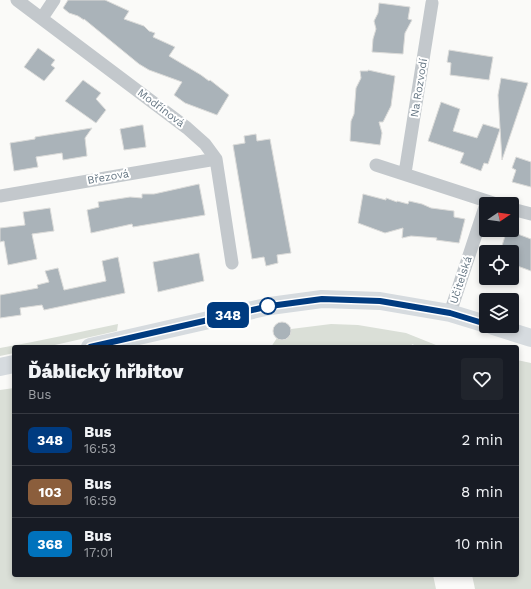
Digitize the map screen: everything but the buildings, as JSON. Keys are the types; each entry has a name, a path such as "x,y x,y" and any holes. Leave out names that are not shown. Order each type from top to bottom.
{"main road":[{"path":"99,345 270,306 322,299 380,301 450,313 479,322"},
{"path":"515,333 531,338"},
{"path":"0,367 12,364"}],"street":[{"name":"Modřínová","path":"17,0 187,128 205,144 216,159 232,263"},
{"path":"42,18 54,0"},
{"name":"Na Rozvodí","path":"405,173 432,3"},
{"name":"Březová","path":"0,196 216,159"},
{"name":"Učitelská","path":"376,165 405,173 479,199"},
{"path":"519,211 531,214"},
{"name":"Učitelská","path":"450,313 479,235"}],"shaded area":[{"path":"118,324 117,331 55,345 15,345"},
{"path":"331,324 358,325 406,333 436,345 272,345 277,338 284,340 287,338 291,329"},
{"path":"12,346 12,353 0,356 0,348"},
{"path":"519,360 531,363 531,589 475,589 472,577 519,577"},
{"path":"12,388 12,577 433,577 436,589 0,589 0,390"}],"bus line":[{"name":"348","path":"98,345 270,306 322,299 380,301 450,313 479,322"}]}
